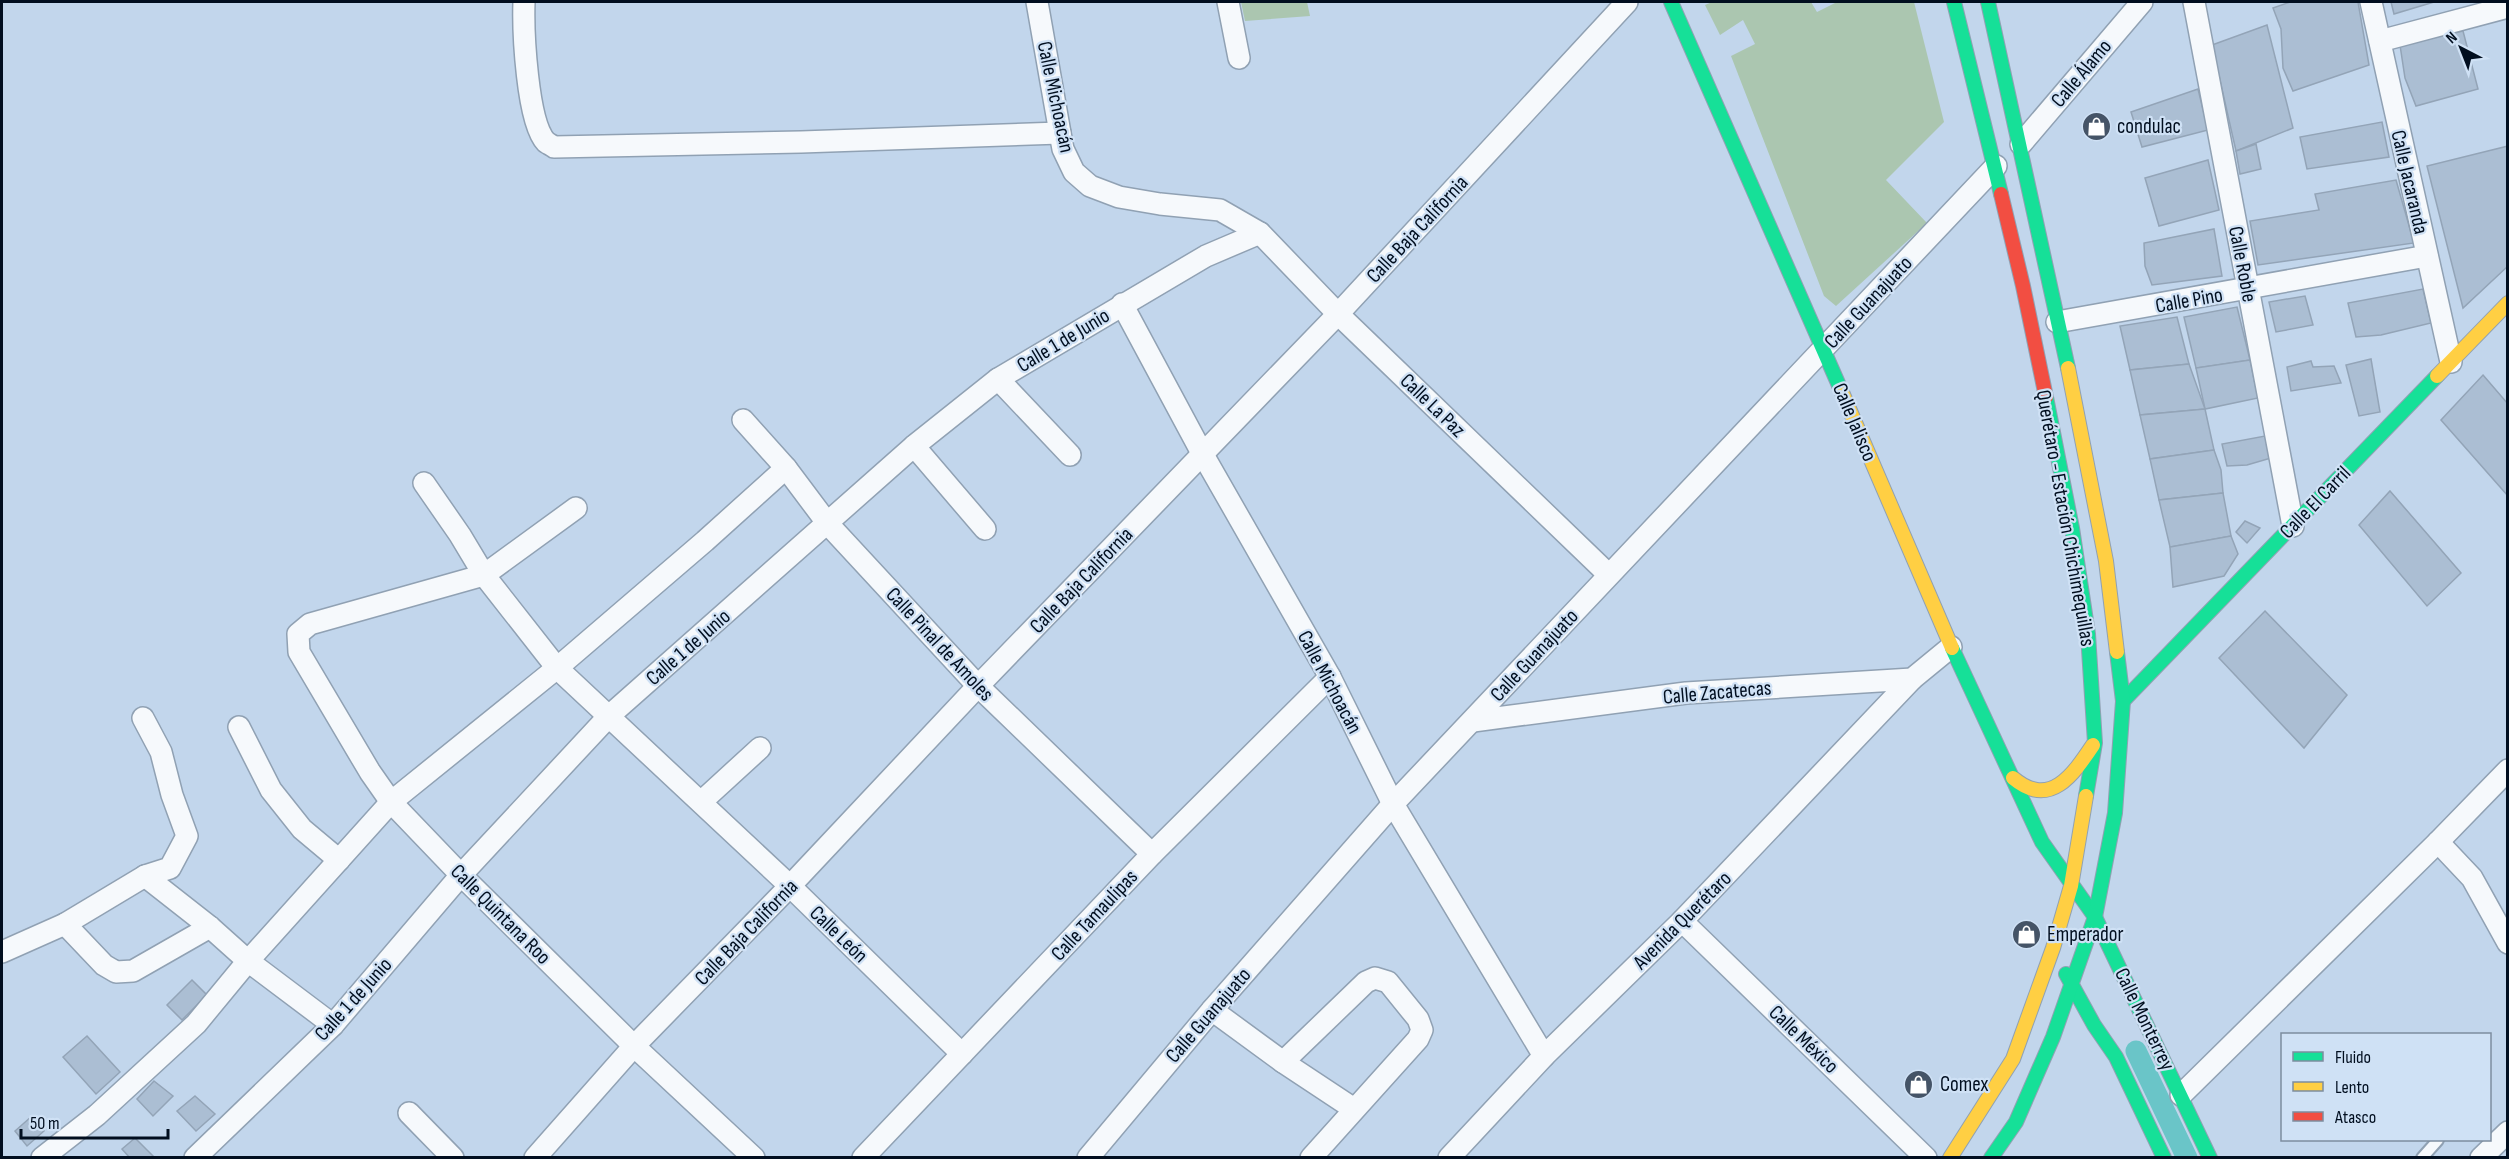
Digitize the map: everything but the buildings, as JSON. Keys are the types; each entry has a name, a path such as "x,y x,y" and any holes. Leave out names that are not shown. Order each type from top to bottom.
{"main road":[{"name":"Calle Jalisco","path":"1671,2 1824,349 1951,647 2042,842 2071,886"},
{"name":"Querétaro - Estación Chichimequillas","path":"1950,1158 2013,1059 2053,948 2071,886 2095,743 2088,634 2072,528 2023,286 1996,166 1954,2"},
{"name":"Querétaro - Estación Chichimequillas","path":"1988,2 2071,381 2106,561 2123,701 2115,813 2095,917 2053,1037 2016,1122 1991,1158"},
{"name":"Calle El Carril","path":"2123,701 2508,303"},
{"path":"2013,778 2029,789 2042,791 2061,784 2075,770 2095,743"},
{"name":"Calle Jalisco","path":"2042,842 2044,866"},
{"name":"Calle Monterrey","path":"2071,886 2095,917 2210,1158"},
{"path":"2050,913 2053,948"},
{"name":"Calle Monterrey","path":"2053,948 2094,1025 2117,1051 2164,1158"},
{"path":"2053,1037 2074,1024 2084,1022 2094,1025"},
{"path":"2138,1034 2149,1038 2157,1047"}],"street":[{"path":"524,2 529,87 537,123 546,143 554,147 801,142 1060,133"},
{"name":"Calle Michoacán","path":"1037,2 1063,149 1074,172 1090,186 1119,197 1220,210 1260,233"},
{"path":"1228,2 1239,58"},
{"name":"Calle Baja California","path":"535,1158 634,1046 1338,314 1627,2"},
{"name":"Calle Álamo","path":"2020,144 2142,2"},
{"name":"Calle Roble","path":"2194,2 2293,526"},
{"name":"Calle Jacaranda","path":"2371,2 2451,362"},
{"path":"2380,41 2508,7"},
{"name":"Calle Guanajuato","path":"1088,1158 1212,1010 1393,804 1996,166"},
{"name":"Calle La Paz","path":"1260,233 1338,314 1608,574"},
{"name":"Calle 1 de Junio","path":"195,1158 333,1025 462,875 609,716 914,446 998,379 1206,256 1260,233"},
{"name":"Calle Pino","path":"2057,322 2248,290 2427,256"},
{"name":"Calle Michoacán","path":"1122,304 1202,453 1330,677 1393,804 1544,1056"},
{"path":"998,379 1070,455"},
{"name":"Calle Pinal de Amoles","path":"743,420 786,468 828,524 978,686 1152,854"},
{"path":"914,446 985,529"},
{"path":"42,1158 97,1115 195,1024 248,961 391,802 557,668 786,468"},
{"path":"424,483 484,575 557,668 609,716"},
{"path":"484,575 576,508"},
{"name":"Calle Quintana Roo","path":"484,575 310,624 298,634 298,643 304,662 391,802 634,1046 754,1158"},
{"path":"1912,680 1951,647"},
{"name":"Calle Tamaulipas","path":"863,1158 1152,854 1330,677"},
{"name":"Calle Zacatecas","path":"1473,721 1686,693 1912,680"},
{"name":"Avenida Querétaro","path":"1450,1157 1544,1056 1682,921 1912,680"},
{"name":"Calle León","path":"609,716 790,886 962,1054"},
{"path":"2,952 65,924 145,876 170,868 187,836 172,795 161,752 142,718"},
{"path":"238,727 271,790 302,829 339,861"},
{"path":"701,802 760,748"},
{"path":"2181,1095 2508,770"},
{"path":"2438,842 2472,878 2508,943"},
{"path":"145,876 210,927 248,961 333,1025"},
{"name":"Calle México","path":"1682,921 1926,1158"},
{"path":"65,924 104,965 116,972 133,971 210,927"},
{"path":"1283,1062 1366,982 1375,978 1388,982 1418,1019 1422,1030 1418,1040 1311,1158"},
{"path":"1212,1010 1283,1062 1354,1109"},
{"path":"409,1113 453,1158"},
{"path":"2481,1158 2508,1132"}],"lane":[{"path":"2422,1158 2437,1141"}],"green space":[{"path":"1241,2 1307,2 1310,16 1245,21"},
{"path":"1712,2 1811,2 1817,12 1837,2 1914,2 1944,122 1886,180 1927,223 1836,306 1824,296 1731,56 1755,44 1743,20 1720,35 1705,5"}],"waterway":[{"path":"2136,1051 2187,1158"}],"traffic: fast":[{"path":"1671,2 1841,390"},
{"path":"1954,2 2001,194"},
{"path":"1988,2 2068,368"},
{"path":"2123,701 2437,376"},
{"path":"2046,397 2072,528 2088,634 2095,743 2086,796"},
{"path":"1952,648 2042,842 2095,917 2210,1158"},
{"path":"1991,1158 2016,1122 2053,1037 2095,917 2115,813 2123,701 2117,652"},
{"path":"2066,974 2094,1025 2116,1057 2164,1158"}],"traffic: slow":[{"path":"2437,376 2508,303"},
{"path":"2068,368 2106,561 2117,652"},
{"path":"1841,390 1952,648"},
{"path":"2013,778 2026,787 2038,790 2049,789 2069,777 2093,745"},
{"path":"1950,1158 2013,1059 2053,948 2071,886 2086,796"}],"traffic: jam":[{"path":"2001,194 2046,397"}],"place":[{"name":"condulac","path":"2096,126"},
{"name":"Emperador","path":"2026,934"},
{"name":"Comex","path":"1919,1084"}]}
